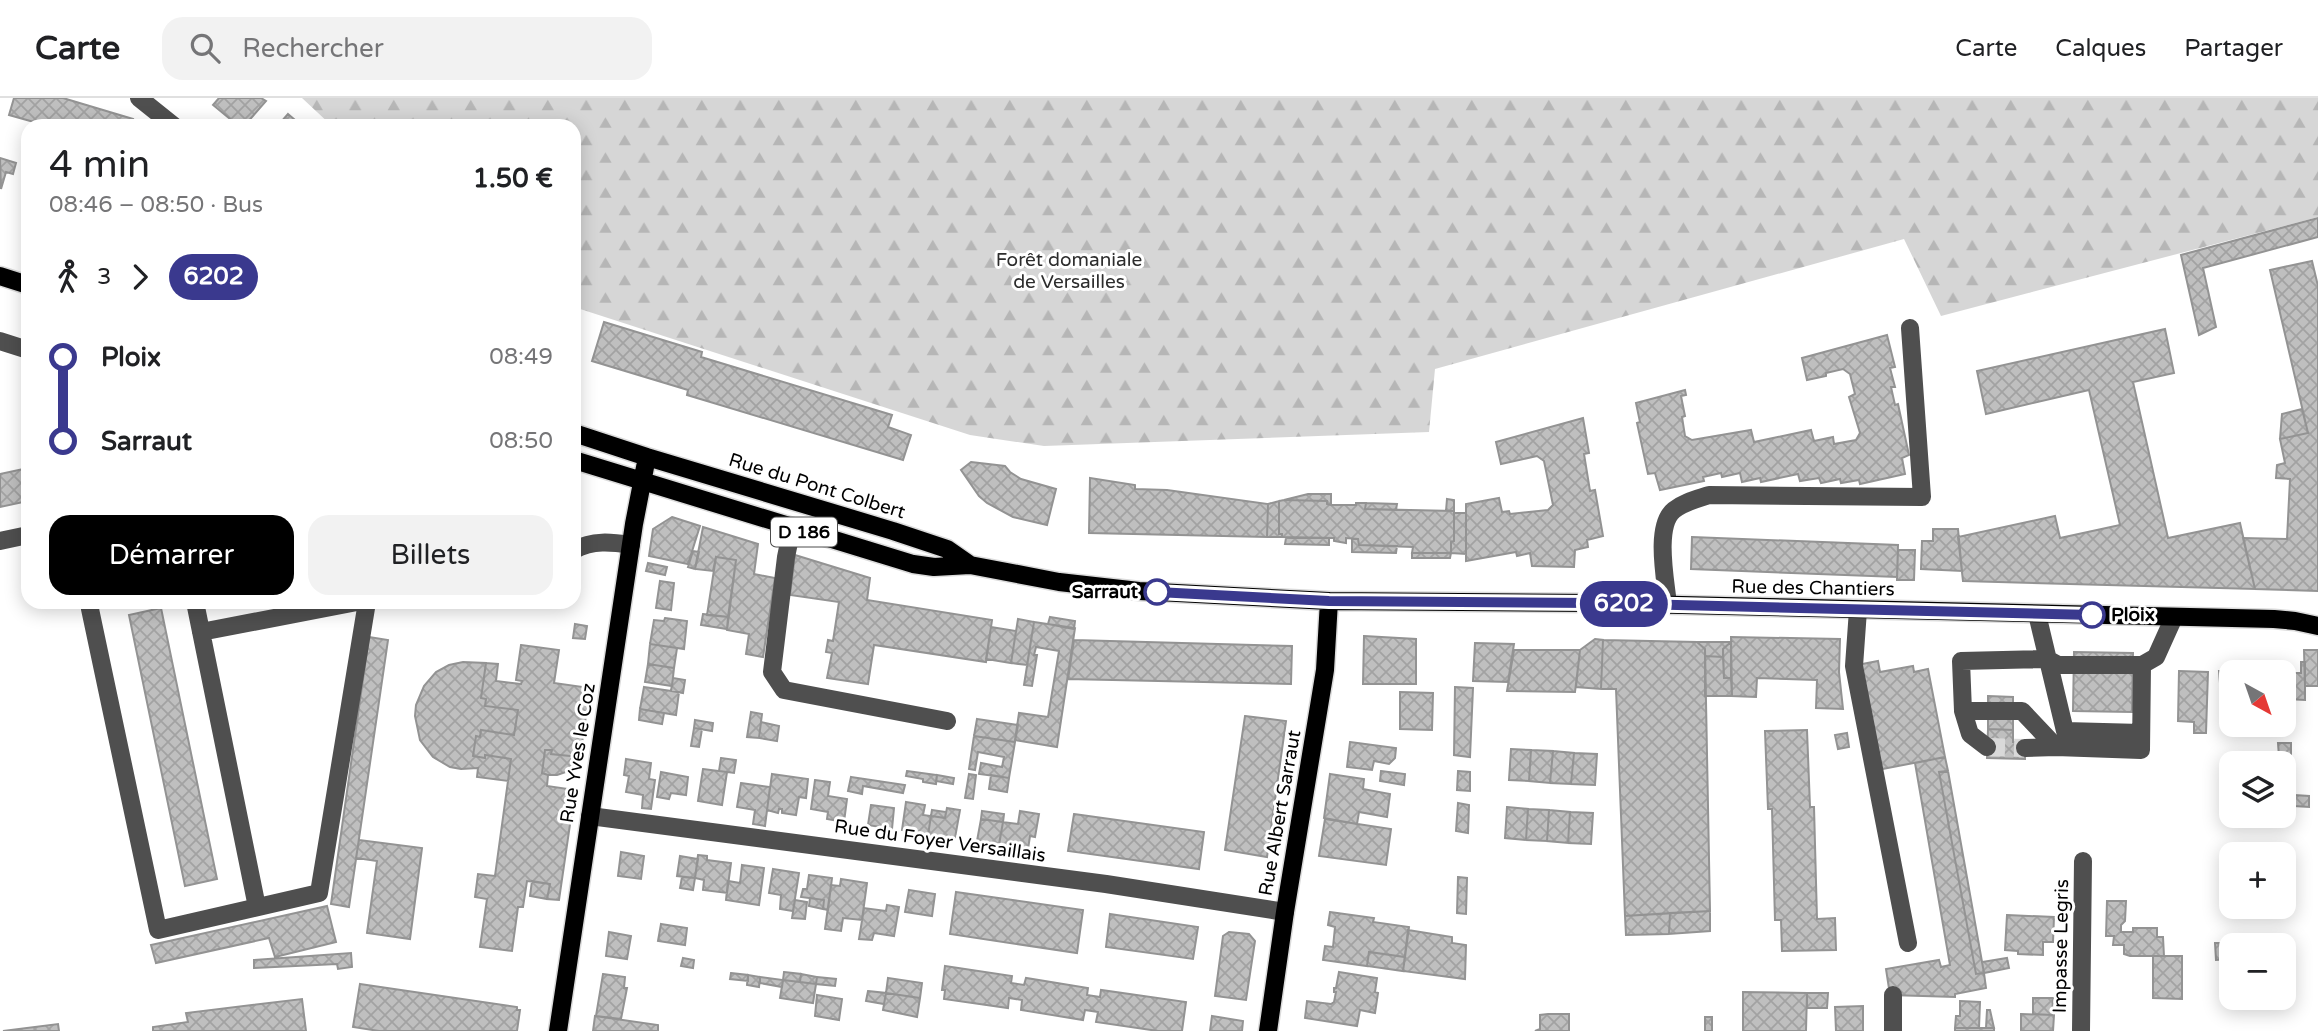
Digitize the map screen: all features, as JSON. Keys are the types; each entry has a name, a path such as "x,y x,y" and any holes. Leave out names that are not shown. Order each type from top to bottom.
{"main road":[{"path":"0,276 21,283"},
{"name":"Rue du Pont Colbert","path":"581,435 914,538 947,550 970,565"},
{"path":"642,482 647,457"},
{"name":"Rue du Pont Colbert","path":"581,462 913,564 934,567 970,565 1059,582 1139,591 1329,601"},
{"name":"Rue Yves le Coz","path":"558,1031 642,482"},
{"name":"Rue des Chantiers","path":"1329,601 1668,605 2174,617 2295,621 2318,626"},
{"name":"Rue Albert Sarraut","path":"1268,1031 1325,670 1329,601"},
{"name":"Rue des Chantiers","path":"2295,621 2318,616"}],"street":[{"path":"139,98 165,119"},
{"path":"1668,605 1664,526 1672,511 1688,501 1709,495 1922,497 1910,328"},
{"path":"0,341 21,347"},
{"path":"792,528 772,672 784,690 947,721"},
{"path":"0,541 21,537"},
{"path":"581,547 591,543 609,542 631,545"},
{"path":"90,609 158,930 319,893 366,609"},
{"path":"196,609 257,907"},
{"path":"201,632 321,609"},
{"path":"1858,610 1854,666 1908,943"},
{"path":"2037,614 2065,731 2141,733"},
{"path":"1987,747 1970,734 1963,711 1961,662 2047,659 2058,665 2142,664 2156,657 2174,617"},
{"path":"2025,748 2141,750 2142,664"},
{"path":"1963,711 2022,711 2056,747"},
{"name":"Rue du Foyer Versaillais","path":"590,816 1106,884 1285,912"},
{"name":"Impasse Legris","path":"2081,1031 2083,861"},
{"path":"1893,995 1893,1031"}],"green space":[{"name":"Forêt domaniale de Versailles","path":"302,98 2318,98 2318,217 1941,316 1904,239 1435,369 1429,432 1044,446 970,435 581,309 581,119 324,119"}],"building":[{"path":"14,98 63,98 133,119 23,119 9,115"},
{"path":"219,98 261,98 266,101 250,119 230,119 213,105"},
{"path":"0,158 16,163 13,174 6,172 1,189"},
{"path":"2318,218 2318,237 2203,268 2216,327 2199,335 2181,255"},
{"path":"2312,261 2318,286 2318,591 2255,589 2243,538 2287,539 2290,479 2276,478 2277,465 2285,463 2280,439 2308,433 2270,270"},
{"path":"604,322 702,352 701,357 892,415 888,427 911,435 903,460 687,395 688,390 592,361"},
{"path":"2165,329 2174,373 2133,382 2168,538 2240,523 2255,589 1963,581 1958,537 2055,516 2060,538 2120,525 2089,390 1986,414 1977,371"},
{"path":"1887,335 1895,367 1890,368 1895,387 1891,387 1895,405 1898,404 1909,455 1902,458 1905,474 1860,484 1859,480 1841,483 1840,479 1821,483 1819,478 1800,481 1798,474 1761,482 1760,478 1742,482 1740,473 1722,477 1721,473 1703,477 1704,481 1660,490 1655,473 1648,474 1637,423 1640,422 1636,403 1685,390 1686,395 1681,396 1685,416 1682,417 1685,436 1692,440 1751,430 1754,442 1811,430 1814,441 1833,437 1834,444 1856,440 1860,433 1849,397 1855,394 1850,374 1843,369 1807,380 1802,358"},
{"path":"2302,409 2308,433 2280,439 2282,414"},
{"path":"1583,418 1589,453 1584,454 1590,491 1595,490 1603,536 1587,540 1588,547 1575,550 1574,567 1532,566 1530,553 1517,556 1516,552 1466,561 1466,504 1499,498 1502,512 1509,511 1510,514 1548,510 1553,505 1544,461 1537,456 1501,464 1496,442"},
{"path":"971,462 1005,466 1021,479 1056,489 1047,525 1013,517 987,503 961,470"},
{"path":"21,470 21,502 0,507 0,474"},
{"path":"1090,478 1135,485 1135,489 1167,490 1268,504 1267,537 1089,533"},
{"path":"1308,494 1331,494 1331,505 1327,504 1327,501 1284,500"},
{"path":"1447,499 1454,500 1454,511 1446,511"},
{"path":"1279,501 1327,501 1327,504 1331,505 1366,503 1365,509 1454,511 1454,541 1451,542 1451,553 1412,553 1413,547 1359,545 1358,539 1346,538 1346,543 1334,541 1334,538 1282,537 1282,534 1279,534"},
{"path":"1279,501 1279,534 1282,534 1282,537 1267,537 1268,504"},
{"path":"1366,503 1397,504 1396,510 1365,509"},
{"path":"1454,513 1466,513 1466,554 1451,553"},
{"path":"672,517 700,526 688,564 649,556 653,529"},
{"path":"703,527 758,544 754,574 775,578 763,657 746,654 749,634 727,630 736,560 716,557 713,571 695,569"},
{"path":"1933,529 1958,529 1962,571 1921,569 1922,541 1933,541"},
{"path":"1692,537 1898,545 1897,577 1691,569"},
{"path":"1286,538 1329,538 1329,545 1285,544"},
{"path":"1352,539 1358,539 1359,545 1397,546 1396,553 1352,552"},
{"path":"1898,550 1915,550 1914,580 1897,580"},
{"path":"693,551 699,552 695,569 688,567"},
{"path":"1412,553 1451,553 1450,558 1412,558"},
{"path":"795,555 870,578 867,600 992,620 986,662 874,645 868,684 827,678 832,653 826,652 828,640 833,641 839,602 790,595"},
{"path":"716,557 736,560 728,617 707,615"},
{"path":"648,563 667,567 665,575 646,571"},
{"path":"660,581 674,583 671,610 656,608"},
{"path":"161,609 217,879 185,886 129,615"},
{"path":"703,614 728,617 727,629 701,625"},
{"path":"1050,617 1075,621 1074,629 1048,624"},
{"path":"665,618 687,621 684,649 650,644 654,620 664,621"},
{"path":"1018,619 1034,622 1027,665 1011,663"},
{"path":"1034,622 1075,628 1057,747 1015,740 1019,713 1048,717 1059,651 1036,647 1032,686 1024,685"},
{"path":"575,624 587,626 585,639 573,638"},
{"path":"991,627 1016,631 1011,663 986,659"},
{"path":"1364,636 1416,639 1416,684 1363,684"},
{"path":"369,637 388,640 349,907 331,904"},
{"path":"1731,637 1840,639 1839,672 1843,709 1816,708 1817,680 1757,678 1756,697 1732,696"},
{"path":"1595,639 1603,640 1601,689 1576,687 1580,650"},
{"path":"1074,640 1292,646 1291,684 1068,679"},
{"path":"1603,640 1697,642 1705,649 1710,911 1625,916 1616,689 1601,689"},
{"path":"1697,642 1731,642 1723,649 1723,657 1705,656 1705,649"},
{"path":"1731,642 1731,678 1724,678 1723,649"},
{"path":"1475,643 1514,644 1508,682 1473,681"},
{"path":"650,644 677,648 674,668 648,664"},
{"path":"521,645 559,650 554,683 590,688 580,757 551,754 552,750 545,750 542,773 548,775 547,786 575,790 559,900 547,899 550,884 527,881 523,907 518,907 512,951 480,947 487,899 475,897 478,874 495,876 511,759 473,756 476,736 480,737 481,730 514,735 518,710 485,706 486,699 481,698 486,663 498,664 496,681 521,684 522,681 516,680"},
{"path":"1514,650 1580,650 1575,692 1507,691"},
{"path":"2304,650 2318,650 2318,686 2305,686"},
{"path":"2074,652 2133,653 2132,712 2073,711"},
{"path":"1705,656 1723,657 1724,678 1731,678 1732,696 1705,696"},
{"path":"1878,661 1880,672 1913,666 1914,672 1928,669 1945,757 1877,770 1857,665"},
{"path":"463,662 486,663 481,698 486,699 485,706 518,710 514,735 481,730 480,737 476,736 473,756 511,759 508,781 477,777 478,768 450,767 433,757 420,740 415,716 416,705 424,686 436,672"},
{"path":"2301,662 2305,662 2305,700 2296,700 2296,673 2301,673"},
{"path":"648,664 674,668 672,686 645,682"},
{"path":"2179,671 2208,672 2206,733 2194,733 2194,722 2178,721"},
{"path":"673,678 685,680 683,693 671,691"},
{"path":"644,687 679,692 676,715 640,709"},
{"path":"1455,687 1473,688 1470,757 1454,755"},
{"path":"1400,692 1433,693 1432,730 1400,729"},
{"path":"1988,696 2013,697 2013,730 1988,729"},
{"path":"640,709 664,713 662,724 639,720"},
{"path":"751,712 762,714 759,738 747,737"},
{"path":"1245,716 1286,721 1267,857 1225,850"},
{"path":"977,719 1018,725 1015,742 974,736"},
{"path":"695,720 713,723 712,731 694,728"},
{"path":"761,722 779,726 777,741 759,738"},
{"path":"694,728 702,729 699,747 691,746"},
{"path":"1988,729 2013,730 2013,742 2025,742 2025,759 1987,758"},
{"path":"1807,730 1810,807 1814,807 1817,919 1835,918 1836,950 1782,951 1781,920 1775,920 1772,809 1768,809 1765,731"},
{"path":"1847,733 1849,747 1838,749 1835,735"},
{"path":"974,736 1015,742 1009,778 979,774 981,763 1002,767 1004,757 978,752 975,770 969,769"},
{"path":"1350,742 1396,748 1395,758 1389,764 1374,761 1372,770 1347,767"},
{"path":"2278,743 2291,743 2291,751 2279,751"},
{"path":"1511,749 1531,750 1529,781 1509,780"},
{"path":"545,750 552,750 551,754 580,757 569,771 548,775 542,773"},
{"path":"1531,750 1553,751 1550,783 1529,781"},
{"path":"1553,751 1574,753 1571,784 1550,783"},
{"path":"1574,753 1597,754 1595,785 1571,784"},
{"path":"1945,757 1948,771 1939,772 1976,974 1984,973 1986,988 1955,994 1955,997 1890,995 1886,969 1939,960 1941,967 1950,965 1915,763"},
{"path":"721,758 736,760 734,773 719,771"},
{"path":"626,759 651,763 649,779 655,780 651,809 642,808 643,795 626,792 629,776 624,775"},
{"path":"703,769 727,772 722,805 698,801"},
{"path":"907,771 937,775 936,784 906,776"},
{"path":"1381,771 1405,774 1404,785 1380,781"},
{"path":"1458,771 1470,772 1470,791 1457,790"},
{"path":"1948,771 1984,973 1976,974 1939,772"},
{"path":"661,772 688,777 686,795 671,793 669,799 657,797"},
{"path":"772,774 808,779 806,798 799,797 796,815 782,813 782,809 779,809 778,813 767,810"},
{"path":"969,774 976,775 973,799 965,798"},
{"path":"1330,774 1364,779 1363,789 1390,794 1387,817 1359,812 1357,824 1324,818"},
{"path":"937,775 954,778 953,784 936,781"},
{"path":"991,775 1009,778 1007,792 989,789"},
{"path":"851,777 905,785 903,793 863,786 862,794 848,791"},
{"path":"815,780 830,782 828,796 847,799 844,822 827,819 828,812 811,809"},
{"path":"741,783 770,787 765,826 753,824 755,810 737,807"},
{"path":"2296,795 2309,796 2309,807 2296,806"},
{"path":"906,802 925,805 923,815 931,816 928,835 902,830"},
{"path":"1458,803 1469,805 1468,833 1456,831"},
{"path":"871,805 894,808 892,829 868,825"},
{"path":"1507,807 1528,809 1526,840 1505,838"},
{"path":"947,808 960,810 955,838 928,835 931,816 945,818"},
{"path":"1528,809 1549,810 1547,841 1526,840"},
{"path":"932,810 946,812 945,818 931,816"},
{"path":"1549,810 1570,812 1568,843 1547,841"},
{"path":"982,811 1004,814 1003,822 981,819"},
{"path":"1020,811 1039,814 1035,837 1030,836 1028,849 999,845 1003,822 1018,824"},
{"path":"1570,812 1593,813 1591,844 1568,843"},
{"path":"1074,814 1204,832 1199,869 1068,851"},
{"path":"981,819 1003,822 999,844 977,841"},
{"path":"1325,819 1391,829 1386,865 1319,856"},
{"path":"359,840 422,848 410,939 367,933 377,861 356,858"},
{"path":"621,852 644,856 641,879 618,876"},
{"path":"698,855 707,856 707,860 731,863 727,893 703,890 704,880 695,878"},
{"path":"680,856 698,859 695,878 677,876"},
{"path":"742,865 764,868 759,905 726,900 728,881 740,883"},
{"path":"773,869 799,873 793,911 780,909 781,895 769,893"},
{"path":"809,875 832,878 828,910 823,909 824,900 801,897 803,889 807,889"},
{"path":"682,877 695,878 693,890 680,888"},
{"path":"1458,877 1467,878 1466,914 1457,913"},
{"path":"841,879 867,883 862,920 843,918 841,931 825,929 831,885 840,886"},
{"path":"532,881 550,884 547,899 530,896"},
{"path":"909,890 935,894 932,916 905,912"},
{"path":"956,892 1083,910 1077,953 950,934"},
{"path":"810,898 824,900 823,909 809,906"},
{"path":"795,900 807,902 805,919 792,918"},
{"path":"2107,901 2126,901 2125,921 2121,925 2121,932 2133,932 2133,928 2157,928 2157,937 2163,937 2164,956 2130,956 2124,954 2124,945 2113,945 2114,936 2106,936"},
{"path":"887,905 899,907 894,936 874,933 872,940 859,939 864,908 886,911"},
{"path":"327,906 336,942 275,957 269,938 156,963 151,945"},
{"path":"1710,911 1710,931 1669,934 1670,913"},
{"path":"1330,912 1374,918 1373,922 1409,927 1405,957 1369,952 1367,966 1323,960 1325,946 1333,947 1335,927 1328,925"},
{"path":"1670,913 1669,934 1626,935 1625,916"},
{"path":"1110,914 1198,927 1193,959 1106,947"},
{"path":"2007,915 2054,917 2053,942 2043,942 2043,955 2018,954 2018,951 2005,950"},
{"path":"661,924 687,928 685,945 658,941"},
{"path":"1408,930 1452,937 1452,943 1466,945 1465,979 1403,971"},
{"path":"609,932 631,936 627,959 606,956"},
{"path":"1229,932 1249,934 1255,941 1246,1000 1215,996 1223,936"},
{"path":"2215,943 2219,943 2219,960 2216,960"},
{"path":"1369,952 1405,957 1403,971 1367,966"},
{"path":"351,953 352,967 338,969 337,964 254,968 254,960"},
{"path":"2153,956 2182,956 2182,999 2153,998"},
{"path":"683,958 694,960 693,968 681,966"},
{"path":"2007,958 2009,968 1984,973 1982,962"},
{"path":"945,966 1012,976 1011,983 1024,985 1026,978 1088,988 1087,995 1100,997 1101,990 1186,1002 1182,1031 1158,1031 1096,1022 1098,1012 1085,1010 1083,1020 1021,1010 1022,1000 1009,998 1008,1008 944,999 945,990 942,990"},
{"path":"784,972 801,974 800,982 783,980"},
{"path":"1339,972 1377,978 1375,1013 1360,1010 1357,1026 1305,1018 1307,1001 1331,1004 1334,1002 1334,988"},
{"path":"731,973 748,975 748,981 730,979"},
{"path":"603,974 625,977 624,988 627,988 621,1019 596,1016"},
{"path":"801,974 817,977 816,984 800,982"},
{"path":"748,975 760,977 759,987 747,985"},
{"path":"760,977 783,980 782,987 760,983"},
{"path":"817,977 836,979 835,986 816,984"},
{"path":"888,978 922,983 920,998 886,993"},
{"path":"783,980 816,984 813,1003 780,998"},
{"path":"360,984 517,1007 517,1010 520,1010 517,1031 379,1031 353,1027"},
{"path":"868,991 886,993 884,1004 866,1001"},
{"path":"1743,992 1807,993 1806,1031 1743,1031"},
{"path":"886,993 920,998 917,1017 883,1010"},
{"path":"1807,993 1828,993 1827,1008 1807,1008"},
{"path":"817,995 842,999 839,1020 815,1016"},
{"path":"2033,998 2053,998 2052,1015 2033,1014"},
{"path":"302,999 306,1031 153,1031 153,1027 188,1022 186,1013"},
{"path":"1960,1001 1980,1002 1979,1028 1955,1028 1956,1016 1960,1016"},
{"path":"1863,1006 1863,1031 1836,1031 1835,1007"},
{"path":"1987,1010 1990,1010 1994,1028 1986,1028"},
{"path":"1569,1014 1569,1031 1535,1031 1540,1029 1540,1015"},
{"path":"2021,1014 2054,1015 2053,1031 2021,1031"},
{"path":"595,1016 658,1025 658,1031 593,1031"},
{"path":"1212,1016 1243,1021 1242,1031 1210,1031"},
{"path":"1705,1017 1712,1017 1712,1031 1705,1031"},
{"path":"58,1024 59,1031 3,1031"},
{"path":"1955,1028 1994,1028 1994,1031 1955,1031"}],"tunnel":[{"path":"1987,747 2025,748"}],"bus line":[{"name":"6202","path":"1157,592 1329,601 1595,603 2092,615"}],"place":[{"name":"Sarraut","path":"1157,592"},
{"name":"Ploix","path":"2092,615"}]}
